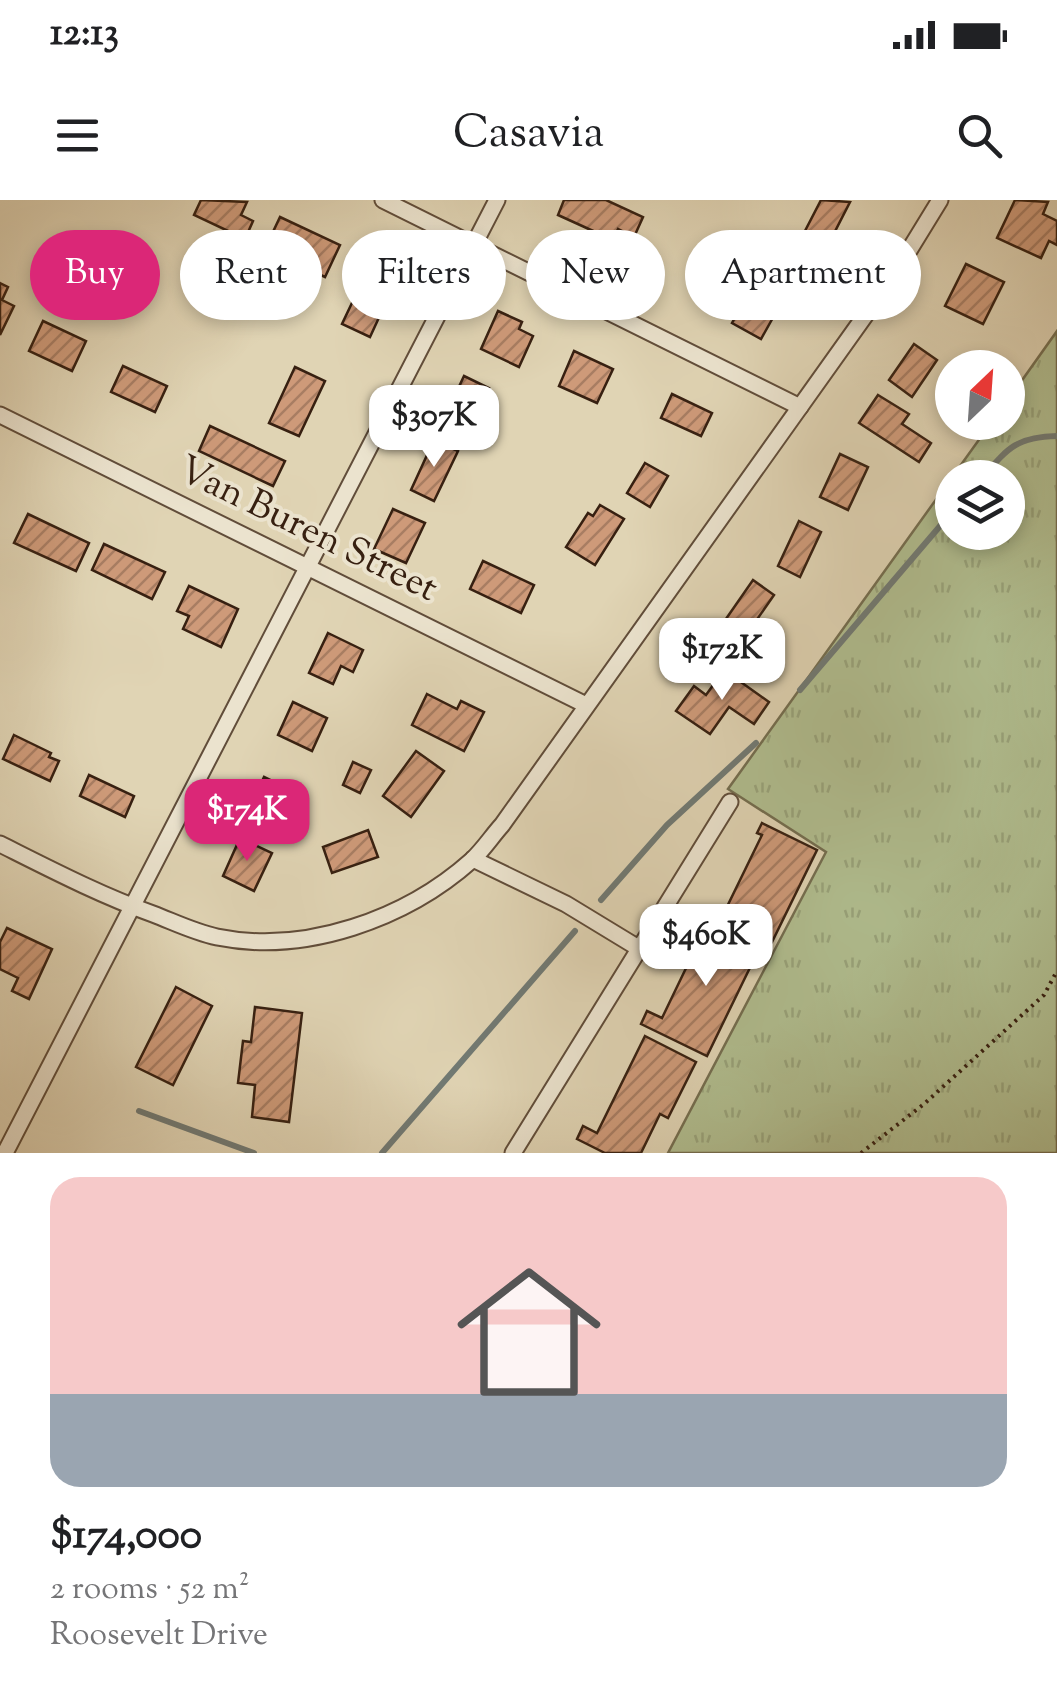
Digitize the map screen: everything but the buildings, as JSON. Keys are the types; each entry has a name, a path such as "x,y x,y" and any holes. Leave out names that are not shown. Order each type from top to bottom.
{"street":[{"path":"384,200 444,230"},
{"path":"482,230 497,200"},
{"path":"0,844 132,907 220,938 275,941 331,934 395,910 473,859 502,825 894,275 940,200"},
{"path":"506,261 800,407"},
{"path":"5,1153 435,320"},
{"name":"Van Buren Street","path":"0,415 586,705"},
{"path":"514,1153 730,802"},
{"path":"473,859 566,904 640,949"}],"path":[{"path":"861,1153 924,1104 1044,995 1057,972"}],"green space":[{"path":"1057,331 1057,1153 668,1153 826,852 728,789 935,501 935,550 1025,550 1025,460 964,460 979,440 1025,440 1025,376"}],"waterway":[{"path":"998,460 1022,442 1057,436"},
{"path":"800,690 935,532"},
{"path":"601,900 667,825 756,743"},
{"path":"382,1153 575,931"},
{"path":"139,1111 254,1153"}]}
